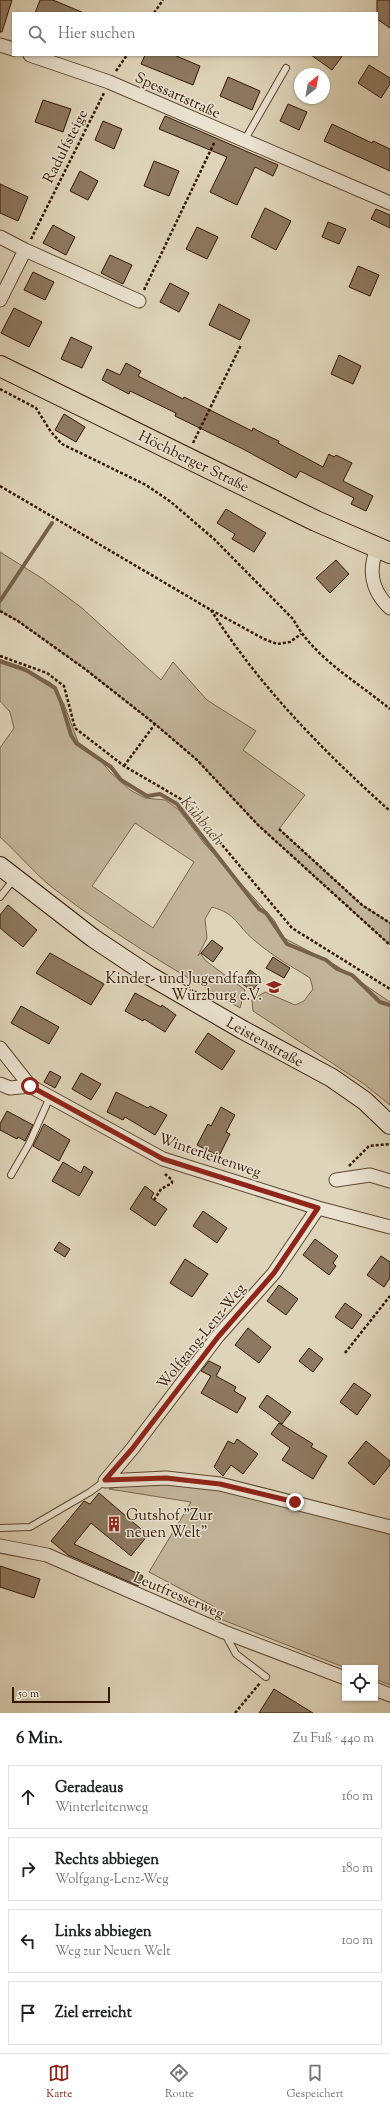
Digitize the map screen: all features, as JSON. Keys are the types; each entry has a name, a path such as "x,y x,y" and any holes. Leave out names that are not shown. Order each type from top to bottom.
{"main road":[{"name":"Höchberger Straße","path":"0,366 316,521 384,551"},
{"name":"Leistenstraße","path":"0,866 93,938 150,976 243,1030 332,1078 365,1101 390,1125"}],"street":[{"path":"0,45 12,49"},
{"name":"Spessartstraße","path":"33,56 109,82 390,203"},
{"path":"0,237 139,301"},
{"path":"0,300 26,250"},
{"path":"384,551 372,562 371,574 373,585 382,601 390,608"},
{"name":"Winterleitenweg","path":"0,1048 30,1086 163,1159 318,1208 390,1227"},
{"path":"0,1084 10,1088 30,1086"},
{"path":"336,1180 370,1175 390,1181"},
{"name":"Wolfgang-Lenz-Weg","path":"105,1480 132,1449 218,1337 274,1273 318,1208"},
{"path":"105,1480 166,1478 220,1484 390,1527"},
{"name":"Leutfresserweg","path":"0,1546 47,1555 224,1632 342,1677"},
{"path":"378,1690 390,1695"}],"lane":[{"path":"244,141 286,68"},
{"path":"0,897 15,878"},
{"path":"11,1175 29,1144 50,1097"},
{"path":"0,1528 30,1527 90,1492 105,1480"},
{"path":"224,1632 236,1654 266,1677"}],"path":[{"path":"155,12 163,0"},
{"name":"Radulfsteige","path":"26,250 109,82 126,56"},
{"path":"139,301 220,131"},
{"path":"186,457 241,345"},
{"path":"0,389 36,408 51,432 62,444 146,485 171,502 214,539 293,618 301,634 323,656 390,709"},
{"path":"0,486 211,610 277,644 290,642 301,634"},
{"path":"211,610 234,646 284,707 355,779 390,811"},
{"path":"0,611 18,621 85,669 155,724 197,760 258,825 390,946"},
{"path":"0,656 47,673 64,686 75,728 124,766 186,802 292,928 390,990"},
{"path":"124,766 155,724"},
{"path":"279,828 362,905 390,923"},
{"path":"154,1200 161,1189 172,1183 172,1180 159,1168 163,1159"},
{"path":"345,1353 390,1296"},
{"path":"235,1713 266,1677"}],"shaded area":[{"path":"0,552 43,579 82,608 161,680 173,662 207,700 256,731 243,750 305,795 279,829 362,905 390,923 390,945 258,825 197,760 155,724 85,669 18,621 0,611"},
{"path":"0,663 36,675 51,683 64,704 78,742 97,756 110,772 130,790 145,798 165,800 179,810 204,843 274,920 284,938 337,966 390,1002 390,1105 364,1084 253,1011 252,1000 265,992 295,1005 304,1001 313,989 310,978 281,960 248,935 236,920 227,913 212,907 205,919 207,938 198,956 200,953 206,961 245,990 240,1008 144,951 75,905 46,882 0,837 0,748 14,728 10,712 0,701","holes":["135,823 194,862 153,928 92,886"]},
{"path":"130,1483 195,1484 390,1529 390,1685 378,1680 378,1665 342,1665 342,1666 210,1615 213,1606 149,1572 191,1502 109,1489"}],"building":[{"path":"0,0 12,0 2,32 0,32"},
{"path":"40,0 53,0 82,12 35,12"},
{"path":"377,0 390,0 390,28 378,20"},
{"path":"145,56 176,56 200,66 193,85 141,64"},
{"path":"312,56 342,56 332,70"},
{"path":"369,65 390,78 390,84 381,98 358,83"},
{"path":"228,77 260,91 252,110 220,96"},
{"path":"43,100 71,109 63,132 35,122"},
{"path":"288,104 307,112 299,130 280,121"},
{"path":"165,116 278,165 273,176 255,167 237,205 210,192 227,157 159,129"},
{"path":"103,121 122,129 114,149 95,140"},
{"path":"332,124 372,143 373,141 390,149 390,171 324,141"},
{"path":"154,161 179,171 169,196 144,186"},
{"path":"80,171 98,181 88,200 70,191"},
{"path":"0,184 28,197 18,221 0,213"},
{"path":"265,208 291,221 276,250 251,237"},
{"path":"376,209 390,215 390,228 371,219"},
{"path":"328,222 346,229 339,244 322,237"},
{"path":"53,225 75,237 66,255 43,243"},
{"path":"197,227 218,237 207,259 186,249"},
{"path":"110,255 132,265 123,284 101,273"},
{"path":"358,266 379,275 370,296 349,287"},
{"path":"33,272 54,282 45,300 24,290"},
{"path":"170,283 189,293 179,312 160,302"},
{"path":"219,304 250,320 240,340 209,325"},
{"path":"14,308 42,322 29,347 1,333"},
{"path":"71,337 92,347 82,368 61,359"},
{"path":"339,355 361,366 353,384 331,374"},
{"path":"126,363 141,371 138,376 252,431 253,428 279,441 278,443 323,467 329,454 334,457 336,455 352,463 343,481 373,496 366,511 351,504 354,498 300,471 296,478 243,449 175,416 176,413 130,391 129,394 102,380 107,369 120,375"},
{"path":"64,414 85,427 76,442 55,430"},
{"path":"226,509 266,533 254,552 232,539 235,534 217,523"},
{"path":"336,560 349,574 330,593 316,578"},
{"path":"8,905 37,930 23,947 0,928 0,915"},
{"path":"212,940 223,948 213,962 201,953"},
{"path":"50,953 104,984 91,1005 36,973"},
{"path":"273,957 290,968 284,978 266,968"},
{"path":"250,970 262,979 252,991 241,983"},
{"path":"135,993 161,1007 162,1005 176,1015 165,1032 144,1019 143,1021 125,1011"},
{"path":"21,1006 59,1027 49,1044 11,1023"},
{"path":"208,1033 235,1051 222,1070 195,1052"},
{"path":"50,1071 61,1077 55,1088 44,1082"},
{"path":"81,1073 101,1084 91,1100 72,1089"},
{"path":"116,1092 148,1108 150,1106 167,1115 155,1135 125,1117 123,1120 107,1112"},
{"path":"221,1107 235,1115 226,1132 230,1134 219,1156 197,1145 208,1124 211,1126"},
{"path":"7,1111 33,1125 25,1141 18,1137 17,1139 0,1130 0,1124"},
{"path":"44,1124 70,1140 59,1161 33,1146"},
{"path":"63,1162 81,1173 84,1166 93,1172 79,1196 52,1181"},
{"path":"145,1186 154,1193 151,1198 167,1209 155,1226 130,1209"},
{"path":"203,1211 227,1228 217,1243 193,1226"},
{"path":"315,1239 338,1256 333,1263 336,1266 329,1275 303,1255"},
{"path":"59,1242 70,1249 65,1257 54,1250"},
{"path":"381,1256 390,1262 390,1278 384,1287 367,1275"},
{"path":"185,1259 208,1274 192,1297 170,1283"},
{"path":"279,1285 298,1299 286,1315 267,1301"},
{"path":"345,1303 362,1315 352,1329 335,1317"},
{"path":"248,1328 271,1347 259,1363 235,1345"},
{"path":"309,1348 323,1359 313,1372 299,1361"},
{"path":"209,1361 221,1367 216,1376 236,1387 234,1391 246,1398 237,1413 201,1393 211,1376 201,1371"},
{"path":"354,1383 371,1395 357,1415 340,1402"},
{"path":"267,1395 291,1412 282,1424 259,1407"},
{"path":"279,1423 313,1444 311,1447 327,1456 313,1479 282,1460 290,1448 271,1434"},
{"path":"237,1439 258,1454 243,1474 231,1465 223,1476 214,1467 228,1441 234,1444"},
{"path":"366,1441 390,1461 390,1465 374,1485 348,1463"},
{"name":"Gutshof \"Zur neuen Welt\"","path":"99,1493 148,1535 131,1556 91,1523 74,1544 143,1576 138,1586 68,1555 51,1541 84,1501 90,1504"},
{"path":"0,1566 40,1579 34,1598 0,1587"},
{"path":"274,1689 313,1713 259,1713"}],"waterway":[{"path":"0,601 52,523"},
{"name":"Kühbach","path":"0,661 26,670 55,688 71,735 76,743 111,767 121,780 147,796 160,794 177,804 259,909 266,913 287,944 326,960 337,969 352,975 380,1002 390,1005"}],"place":[{"name":"Kinder- und Jugendfarm Würzburg e.V.","path":"274,987"},
{"name":"Gutshof \"Zur neuen Welt\"","path":"114,1524"}],"route":[{"path":"30,1086 163,1159 318,1208 274,1273 218,1337 132,1449 105,1480 166,1478 220,1484 295,1502"}]}
